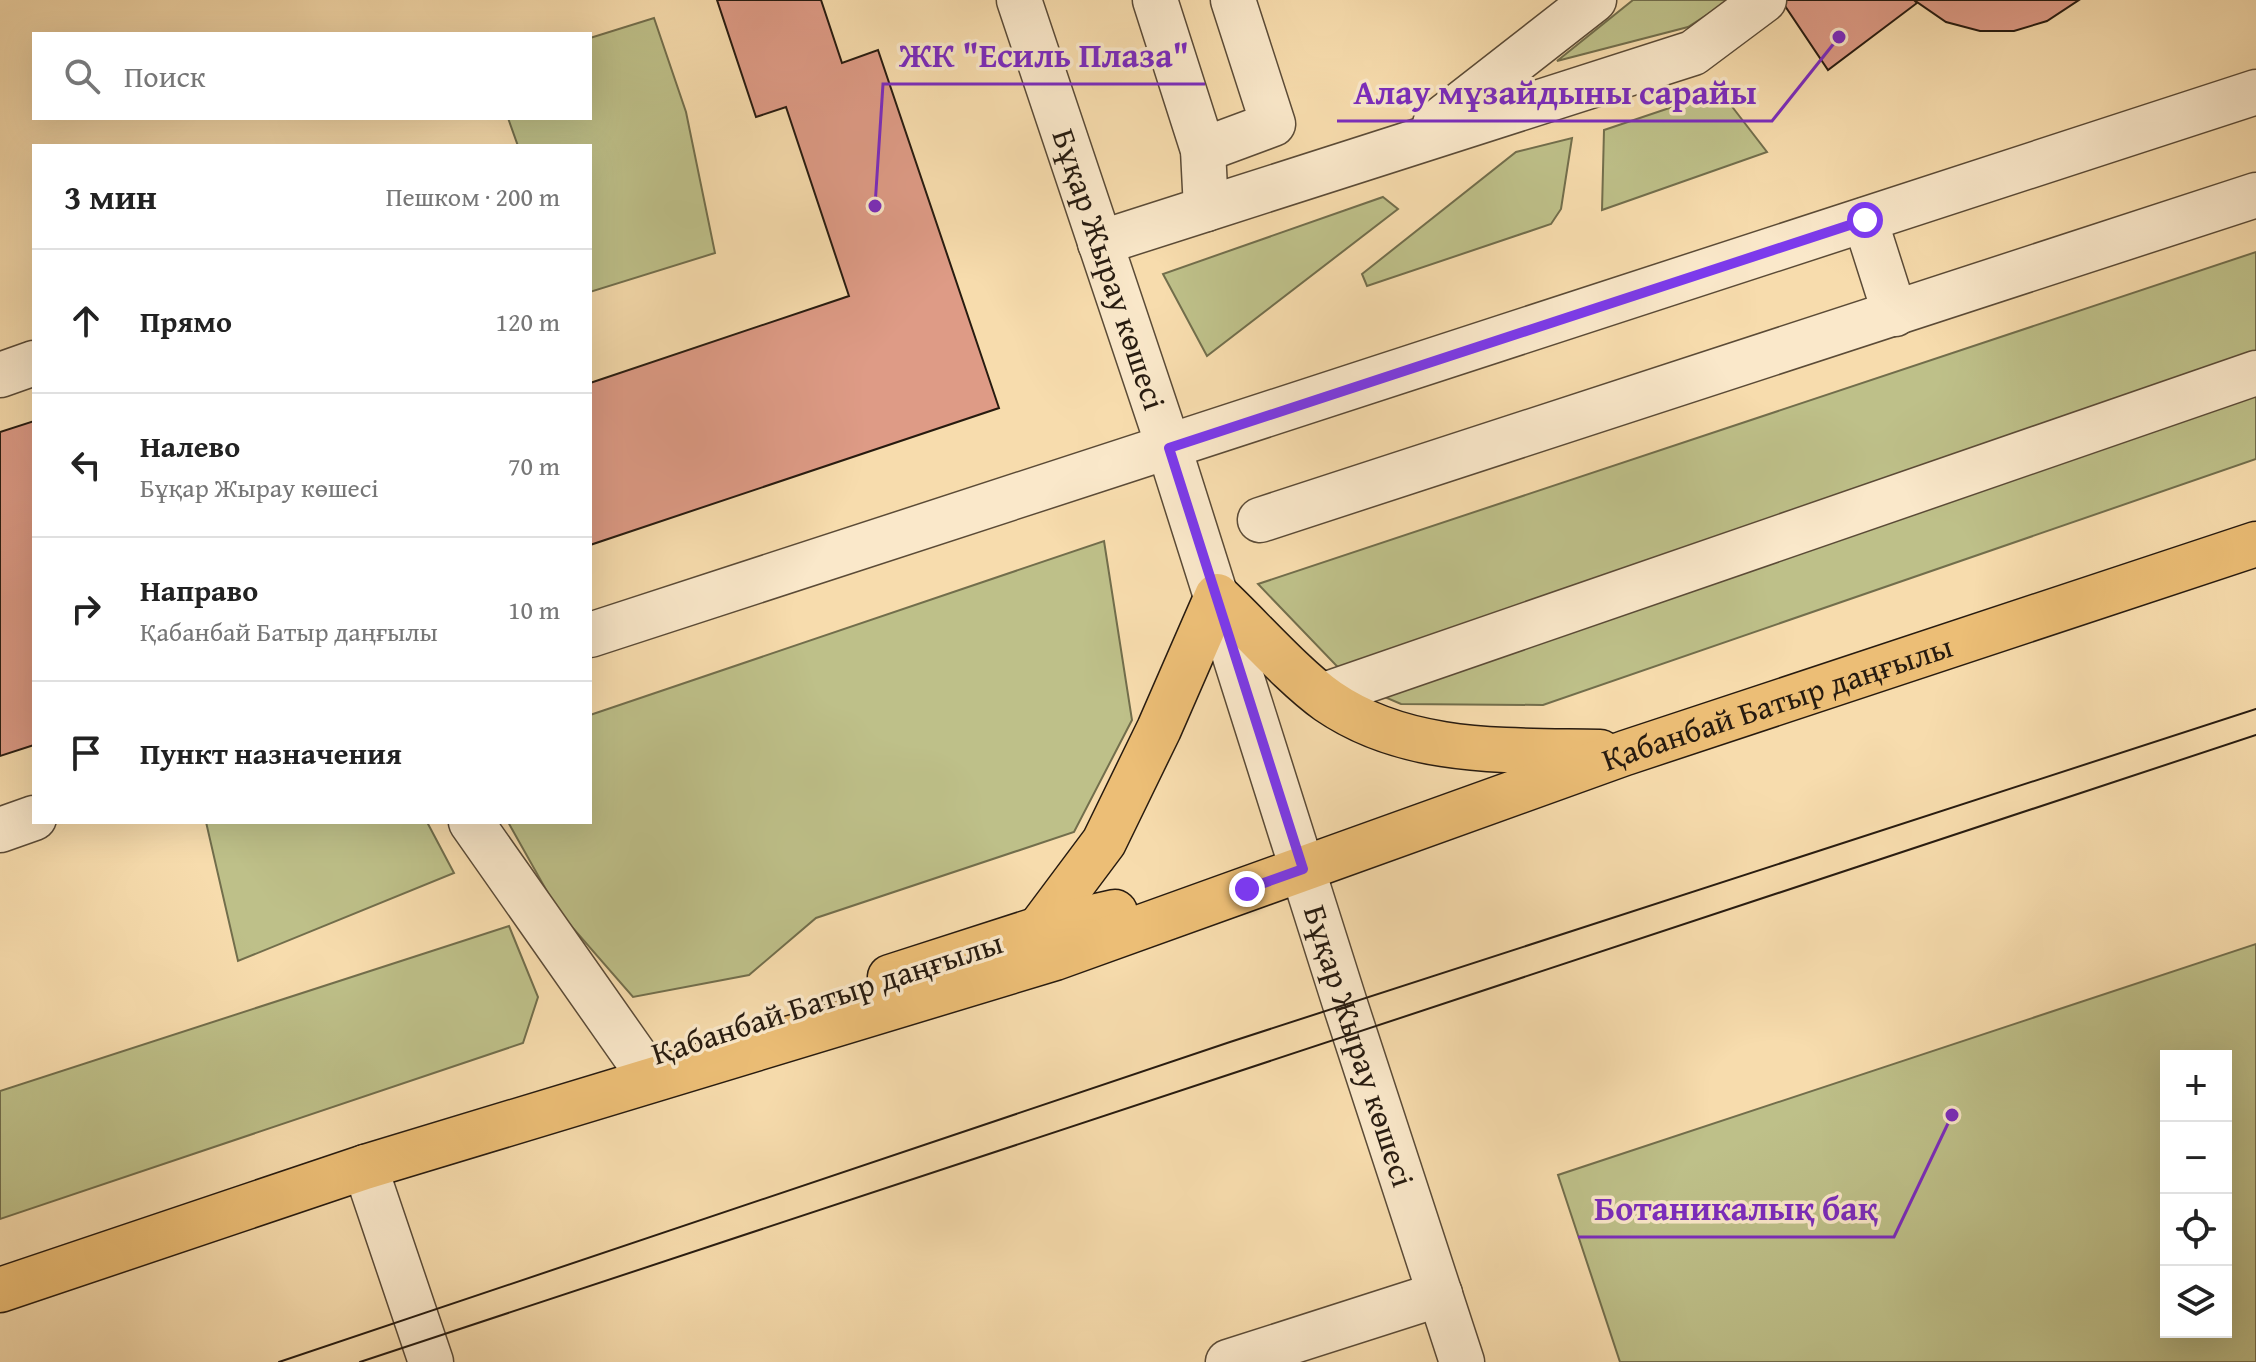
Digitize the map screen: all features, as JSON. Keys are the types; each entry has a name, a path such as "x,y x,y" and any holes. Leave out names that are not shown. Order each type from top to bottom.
{"main road":[{"name":"Қабанбай Батыр даңғылы","path":"0,1290 365,1167 1055,958 1625,753 2256,544"},
{"path":"1039,929 1104,842 1159,729 1217,596 1328,700 1381,729 1460,748 1625,753"},
{"name":"Қабанбай Батыр даңғылы","path":"365,1167 518,1101 1039,929 1303,869"}],"street":[{"name":"Бұқар Жырау көшесі","path":"1019,0 1169,448 1462,1362"},
{"path":"1155,0 1203,150 1206,209"},
{"path":"1203,150 1273,124 1233,0"},
{"path":"1411,143 1594,0"},
{"path":"1100,243 1693,53 1764,0"},
{"path":"592,634 2256,92"},
{"path":"1260,520 2256,195"},
{"path":"1865,220 1895,314"},
{"path":"0,375 32,364"},
{"path":"1333,692 2256,373"},
{"path":"0,830 32,819"},
{"path":"472,824 638,1060"},
{"path":"365,1167 431,1362"},
{"path":"1228,1362 1440,1294"}],"green space":[{"path":"1633,0 1730,0 1688,27 1557,61"},
{"path":"654,18 686,112 715,253 592,291 592,144 517,144 509,120 592,120 592,37"},
{"path":"1720,91 1767,152 1602,210 1604,130"},
{"path":"1572,138 1561,209 1551,224 1367,286 1362,274 1516,152"},
{"path":"1383,197 1398,209 1207,356 1163,274"},
{"path":"2256,252 2256,459 1543,705 1401,704 1354,684 1258,584"},
{"path":"1104,541 1132,720 1074,832 816,918 749,975 633,997 558,911 509,824 592,824 592,714"},
{"path":"206,824 428,824 454,873 238,961"},
{"path":"509,926 538,997 523,1043 0,1219 0,1091"},
{"path":"2256,944 2256,1362 1620,1362 1558,1175"}],"building":[{"path":"717,0 821,0 842,63 878,50 999,408 592,544 592,382 849,296 786,107 756,117"},
{"path":"1781,0 1914,0 1917,3 1828,70"},
{"path":"1914,0 2079,0 2047,21 2014,31 1980,31 1946,22"},
{"path":"32,422 32,746 0,756 0,432"}],"tram line":[{"path":"279,1362 1230,1042 2256,709"},
{"path":"360,1362 2256,735"}],"place":[{"name":"Алау мұзайдыны сарайы","path":"1839,37"},
{"name":"ЖК \"Есиль Плаза\"","path":"875,206"},
{"name":"Ботаникалық бақ","path":"1952,1115"}],"route":[{"path":"1247,889 1303,869 1169,448 1865,220"}]}
